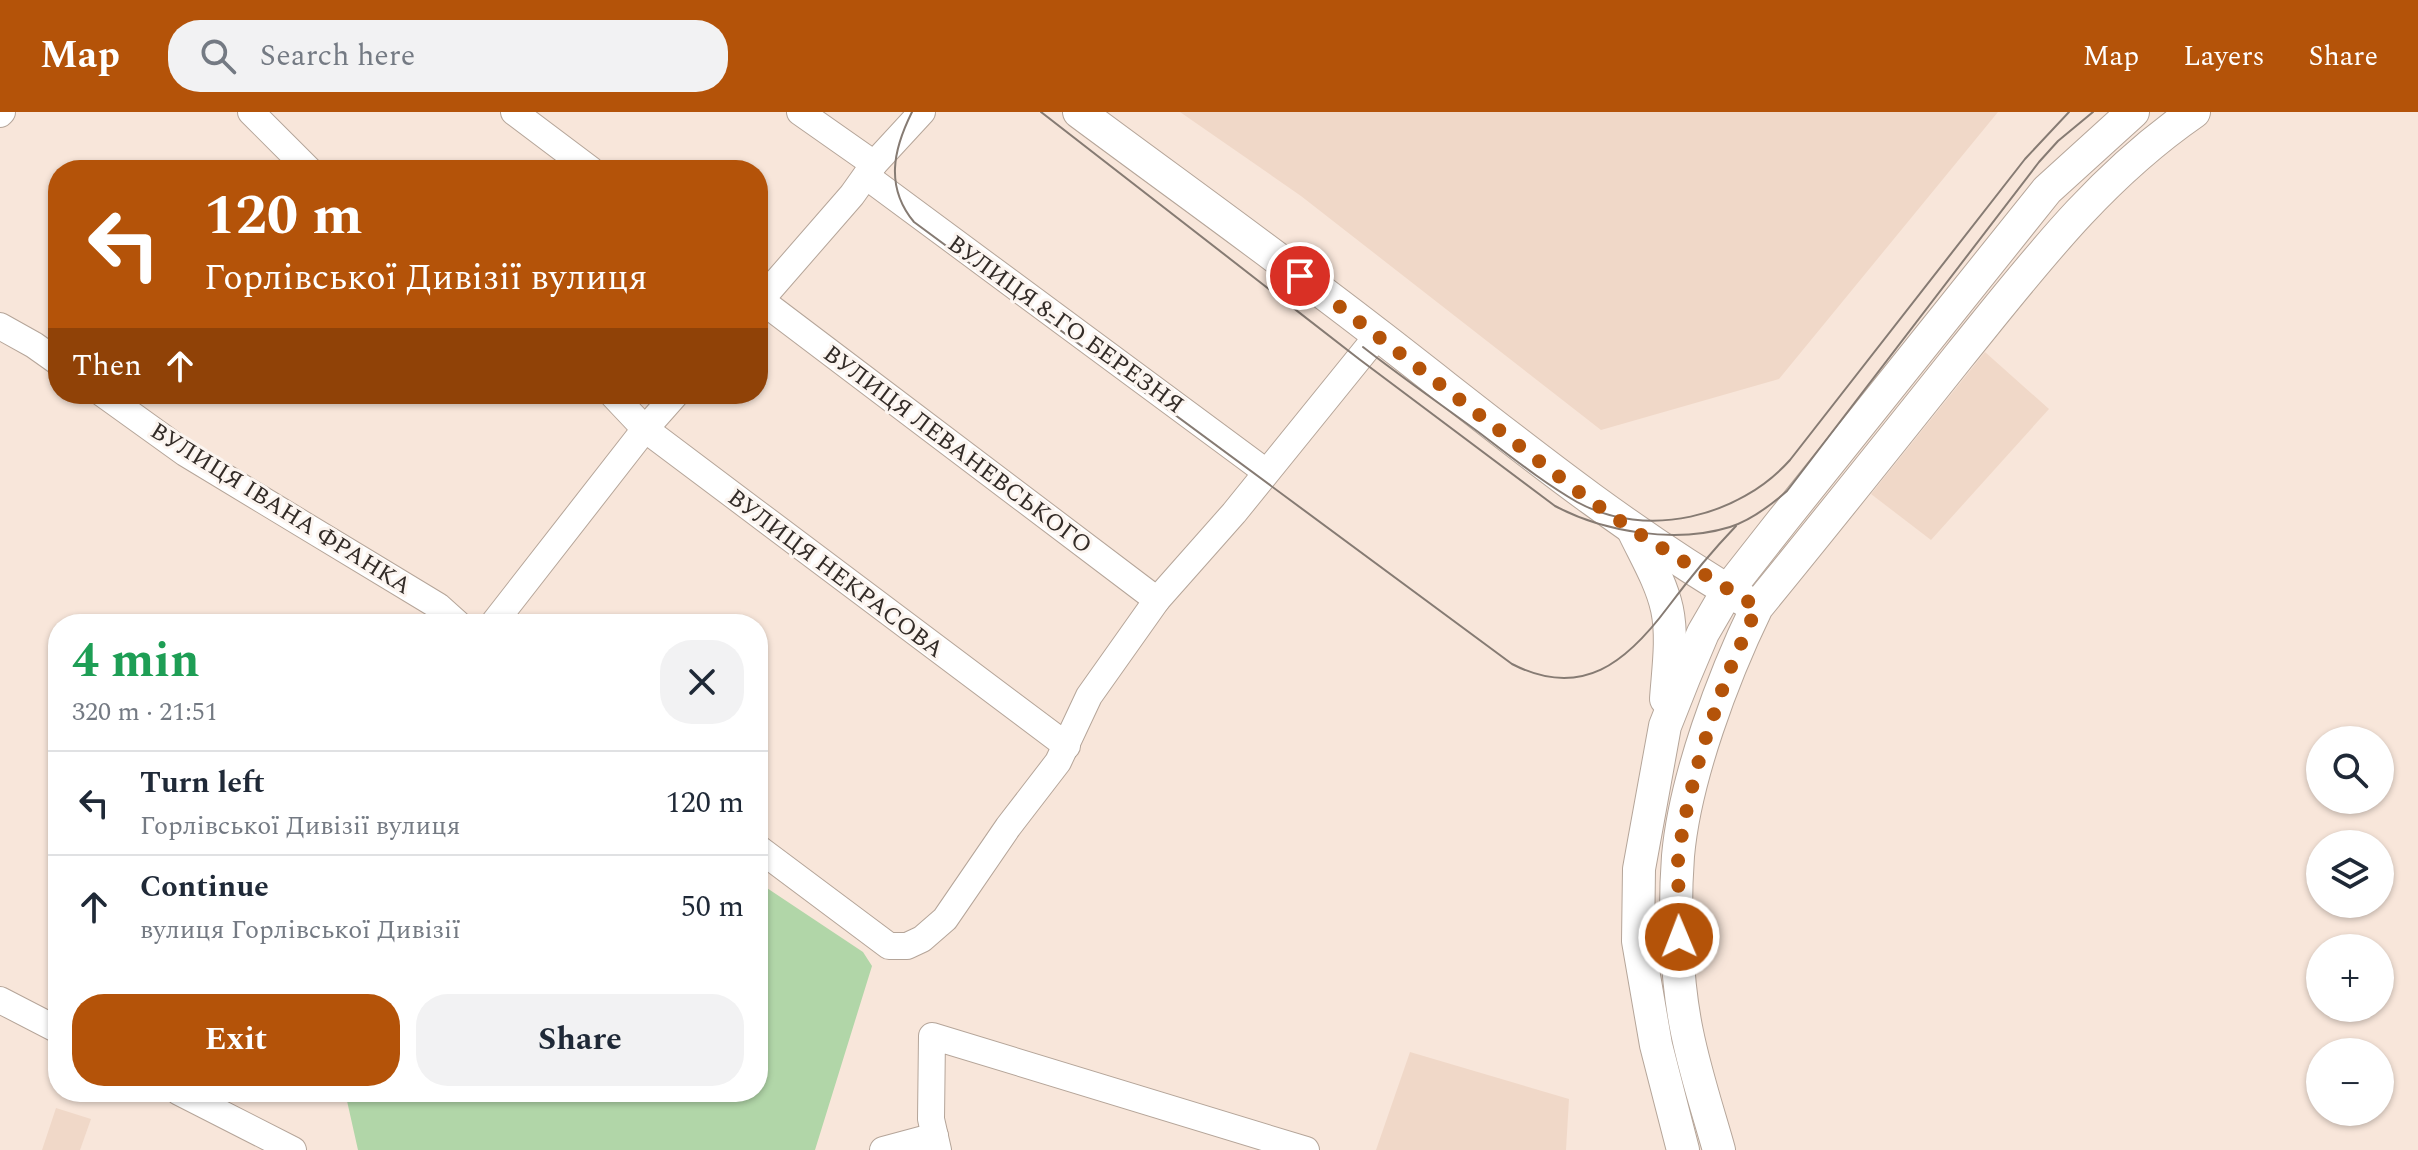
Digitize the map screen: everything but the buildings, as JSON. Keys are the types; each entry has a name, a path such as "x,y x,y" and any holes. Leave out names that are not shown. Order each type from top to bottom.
{"main road":[{"path":"1079,112 1378,335 1584,496 1757,607"},
{"path":"1665,726 1703,633 1728,590 2047,190 2133,112"},
{"path":"1719,1150 1687,1032 1679,965 1678,855 1702,749 1727,676 1757,607 2044,251 2109,179 2157,138 2194,112"},
{"path":"1633,530 1667,608 1669,636 1665,726 1639,869 1638,941 1656,1045 1683,1150"}],"street":[{"path":"251,112 299,160"},
{"path":"514,112 578,160"},
{"name":"ВУЛИЦЯ 8-ГО БЕРЕЗНЯ","path":"800,112 870,170 1266,472"},
{"path":"768,289 922,112"},
{"name":"ВУЛИЦЯ ЛЕВАНЕВСЬКОГО","path":"768,307 1157,600"},
{"path":"0,326 48,355"},
{"path":"768,855 889,946 907,946 922,939 945,919 1008,827 1058,762 1089,696 1157,600 1234,513 1378,335"},
{"name":"ВУЛИЦЯ ІВАНА ФРАНКА","path":"117,404 185,453 447,614"},
{"name":"ВУЛИЦЯ НЕКРАСОВА","path":"621,404 645,429 1067,746"},
{"path":"501,614 667,404"},
{"path":"0,1000 48,1025"},
{"path":"883,1150 936,1143 931,1119 932,1036 1306,1150"},
{"path":"199,1102 293,1150"}],"shaded area":[{"path":"1180,112 1998,112 1779,379 1601,430 1301,196"},
{"path":"1985,352 2049,409 1931,540 1871,494"},
{"path":"1410,1052 1569,1099 1566,1150 1376,1150"},
{"path":"56,1108 91,1119 80,1150 42,1150"}],"green space":[{"path":"768,889 863,952 872,966 815,1150 358,1150 347,1102 768,1102"}],"tram line":[{"path":"912,112 900,140 895,168 899,195 914,222 1512,664 1537,674 1560,678 1601,670 1619,659 1652,627 1736,526"},
{"path":"1041,112 1359,359 1555,506 1617,529 1663,535 1686,535 1730,527 1768,507 1787,491 2039,162 2058,141 2093,112"},
{"path":"1363,347 1577,502 1604,513 1633,519 1691,517 1719,508 1769,480 1790,460 2025,159 2069,112"}],"route":[{"path":"1300,276 1584,496 1757,607 1727,676 1702,749 1688,803 1678,855 1679,937"}]}
